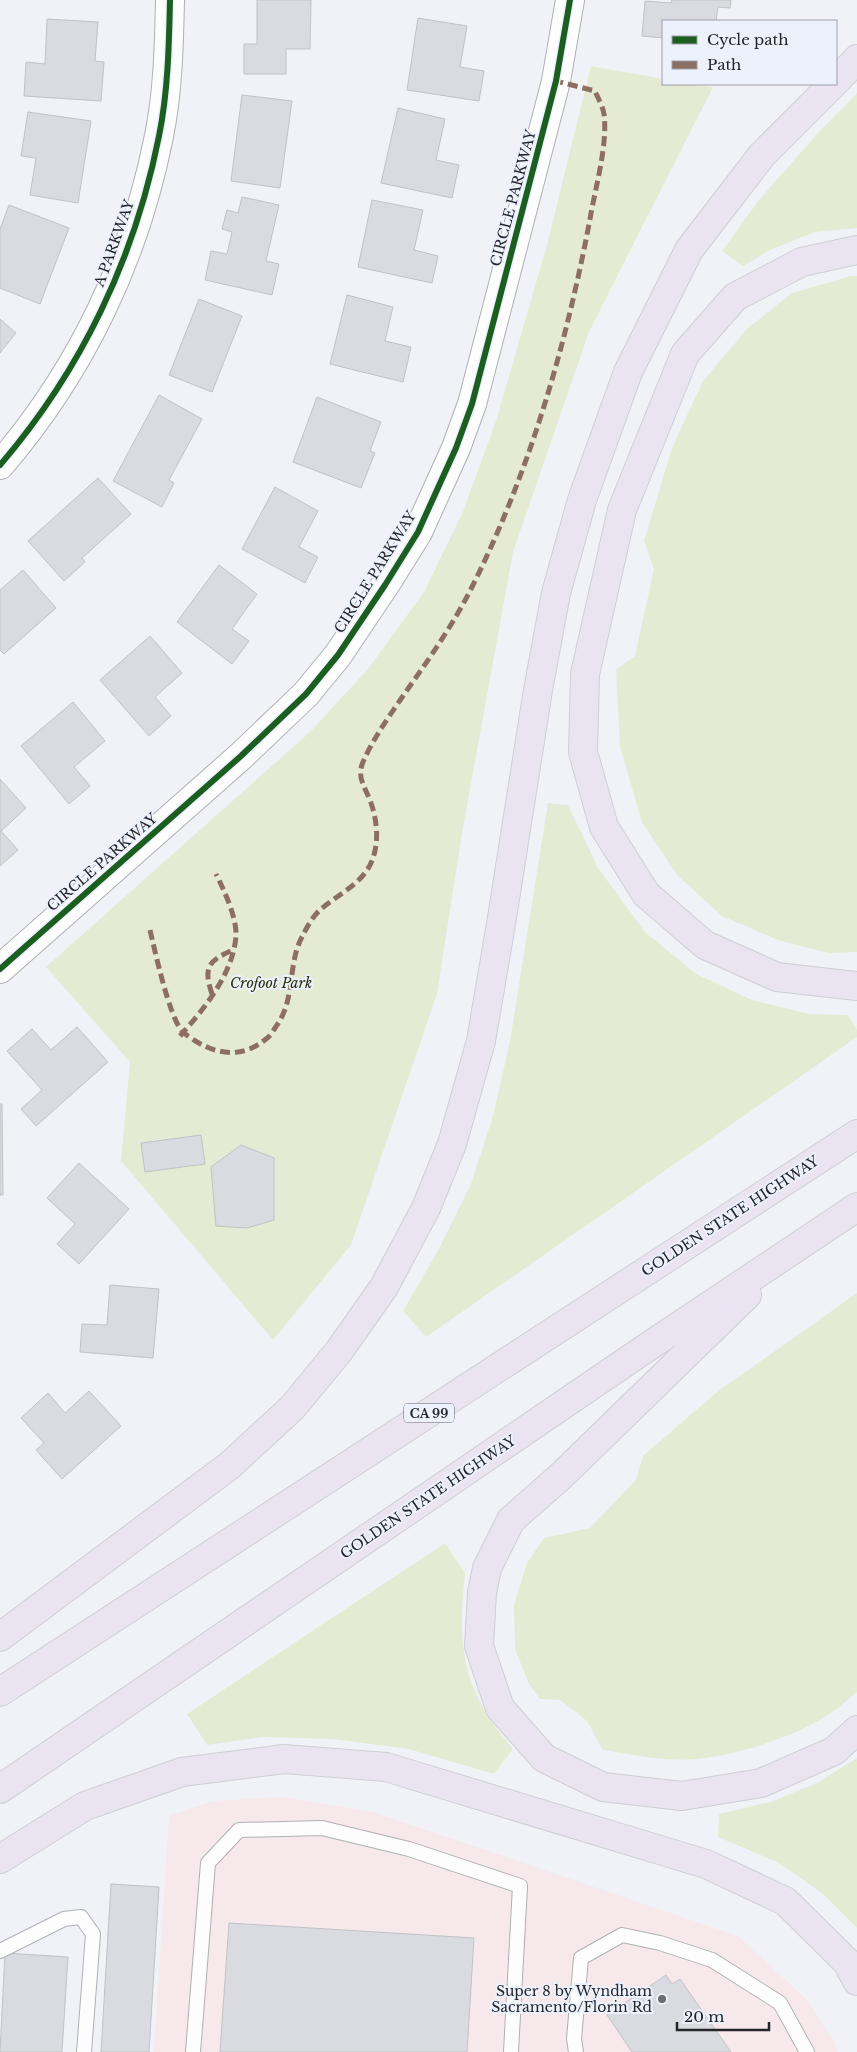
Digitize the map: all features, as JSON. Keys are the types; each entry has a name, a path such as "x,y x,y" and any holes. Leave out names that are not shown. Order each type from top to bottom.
{"highway":[{"path":"837,80 857,59"},
{"path":"0,1637 236,1460 292,1408 339,1351 384,1287 426,1208 452,1144 481,1041 538,690 556,593 582,500 628,372 689,250 762,155 832,85"},
{"path":"857,250 802,262 735,297 685,354 622,510 585,674 583,752 604,828 646,894 705,945 777,977 857,986"},
{"name":"GOLDEN STATE HIGHWAY","path":"0,1692 857,1134"},
{"name":"GOLDEN STATE HIGHWAY","path":"0,1789 652,1344 857,1207"},
{"path":"796,1248 561,1476 511,1520 487,1568 482,1593 479,1646 500,1708 544,1758 603,1787 682,1796 761,1783 834,1751 857,1730"},
{"path":"0,1858 85,1806 182,1772 284,1759 386,1767 706,1864 785,1901 847,1962 857,1981"}],"street":[{"name":"A PARKWAY","path":"0,464 28,432 49,402 87,340 118,274 142,206 159,135 168,63 170,0"},
{"name":"CIRCLE PARKWAY","path":"0,968 241,756 306,694 338,655 418,532 456,448 472,404 556,81 570,0"}],"lane":[{"path":"193,2052 208,1863 239,1830 322,1828 409,1849 520,1886 511,2052"},
{"path":"0,1951 64,1919 81,1917 93,1934 84,2052"},
{"path":"576,2052 574,2039 581,1958 622,1935 660,1943 712,1960 780,2003 807,2052"}],"shaded area":[{"path":"282,1797 373,1812 738,1936 808,2001 835,2043 837,2052 154,2052 169,1816 213,1801"}],"green space":[{"name":"Crofoot Park","path":"591,66 662,79 662,85 713,87 589,332 513,552 462,833 437,994 351,1245 273,1340 121,1161 130,1062 46,967 311,731 368,669 424,592 462,514 496,421 547,245"},
{"path":"857,93 857,228 815,232 772,249 743,266 722,251 759,200 818,133"},
{"path":"851,276 857,276 857,952 829,953 778,940 722,916 678,876 642,822 620,747 616,669 635,656 654,569 644,541 672,448 703,381 748,328 792,293"},
{"path":"548,803 568,805 598,868 645,932 696,974 752,1000 810,1014 848,1015 857,1030 857,1037 426,1337 403,1311 440,1247 471,1184 493,1116 510,1041"},
{"path":"857,1293 857,1692 837,1709 804,1728 769,1742 715,1757 674,1760 603,1750 587,1721 560,1700 540,1699 529,1684 515,1649 514,1605 527,1563 544,1538 590,1528 636,1480 643,1456 717,1392"},
{"path":"445,1543 465,1573 462,1624 463,1646 473,1687 483,1707 513,1749 494,1774 409,1749 333,1739 263,1737 207,1745 187,1714"},
{"path":"857,1758 857,1928 822,1893 777,1862 718,1837 719,1814 771,1802 819,1782"}],"building":[{"path":"257,0 311,0 310,49 286,49 286,74 244,74 244,44 257,44"},
{"path":"672,0 731,0 730,8 718,7 716,20 662,20 662,38 642,36 645,1 671,3"},
{"path":"418,18 467,26 460,67 484,71 479,101 407,90"},
{"path":"47,19 98,22 95,61 104,62 101,101 24,96 26,62 45,64"},
{"path":"242,95 292,101 280,188 231,181"},
{"path":"398,108 445,119 436,160 459,165 452,198 381,183"},
{"path":"28,112 91,121 78,203 30,195 36,158 21,156"},
{"path":"242,197 279,205 266,261 279,264 272,295 205,280 211,251 227,254 232,232 222,229 227,210 238,213"},
{"path":"372,200 423,210 414,250 438,256 432,283 358,267"},
{"path":"9,205 69,228 40,304 0,288 0,229"},
{"path":"347,295 393,307 385,341 411,347 403,382 330,364"},
{"path":"199,299 242,316 212,392 169,375"},
{"path":"0,319 16,333 0,353"},
{"path":"159,395 202,419 169,480 174,483 162,507 113,481"},
{"path":"317,397 381,422 370,451 375,453 361,488 293,462"},
{"path":"98,478 131,514 82,558 85,562 64,581 28,541"},
{"path":"275,487 318,511 299,547 318,557 305,583 242,549"},
{"path":"219,565 257,594 232,629 249,641 232,664 177,622"},
{"path":"23,570 56,608 4,654 0,650 0,590"},
{"path":"150,636 182,673 155,697 171,716 149,736 100,680"},
{"path":"73,702 105,741 74,767 90,786 69,804 21,746"},
{"path":"0,779 26,808 1,831 18,850 0,866"},
{"path":"77,1027 108,1062 36,1126 21,1109 42,1090 7,1051 32,1029 51,1050"},
{"path":"0,1104 2,1104 3,1195 0,1195"},
{"path":"201,1135 205,1164 145,1172 141,1143"},
{"path":"241,1145 274,1158 274,1220 247,1228 216,1226 211,1167"},
{"path":"79,1163 129,1209 79,1264 57,1244 75,1224 47,1198"},
{"path":"110,1285 159,1289 153,1358 80,1352 82,1324 107,1325"},
{"path":"89,1391 121,1426 62,1479 36,1450 44,1443 21,1418 48,1393 65,1413"},
{"path":"111,1884 159,1887 149,2052 101,2052"},
{"path":"229,1923 474,1938 467,2052 220,2052"},
{"path":"5,1953 68,1957 62,2052 0,2052"},
{"name":"Super 8 by Wyndham Sacramento/Florin Rd","path":"666,1975 672,1984 680,1979 731,2052 632,2052 607,2015"}],"marked path":[{"path":"150,930 167,998 182,1031 206,1047 224,1052 241,1052 258,1045 268,1038 283,1015 298,946 313,918 327,904 357,881 369,867 375,851 377,830 373,810 362,783 361,768 363,762 382,726 432,655 457,615 493,543 512,498 544,407 570,314 600,167 605,126 602,105 595,91 556,81"},
{"path":"180,1036 216,990 234,950 236,929 226,896 216,874"},
{"path":"212,994 208,977 210,966 218,958 233,950"}],"cycle path":[{"path":"0,465 56,391 80,352 120,269 149,181 159,136 168,68 170,0"},
{"path":"0,969 241,756 306,694 338,655 418,532 456,448 472,404 556,81 570,0"}],"place":[{"name":"Super 8 by Wyndham Sacramento/Florin Rd","path":"662,1999"}]}
